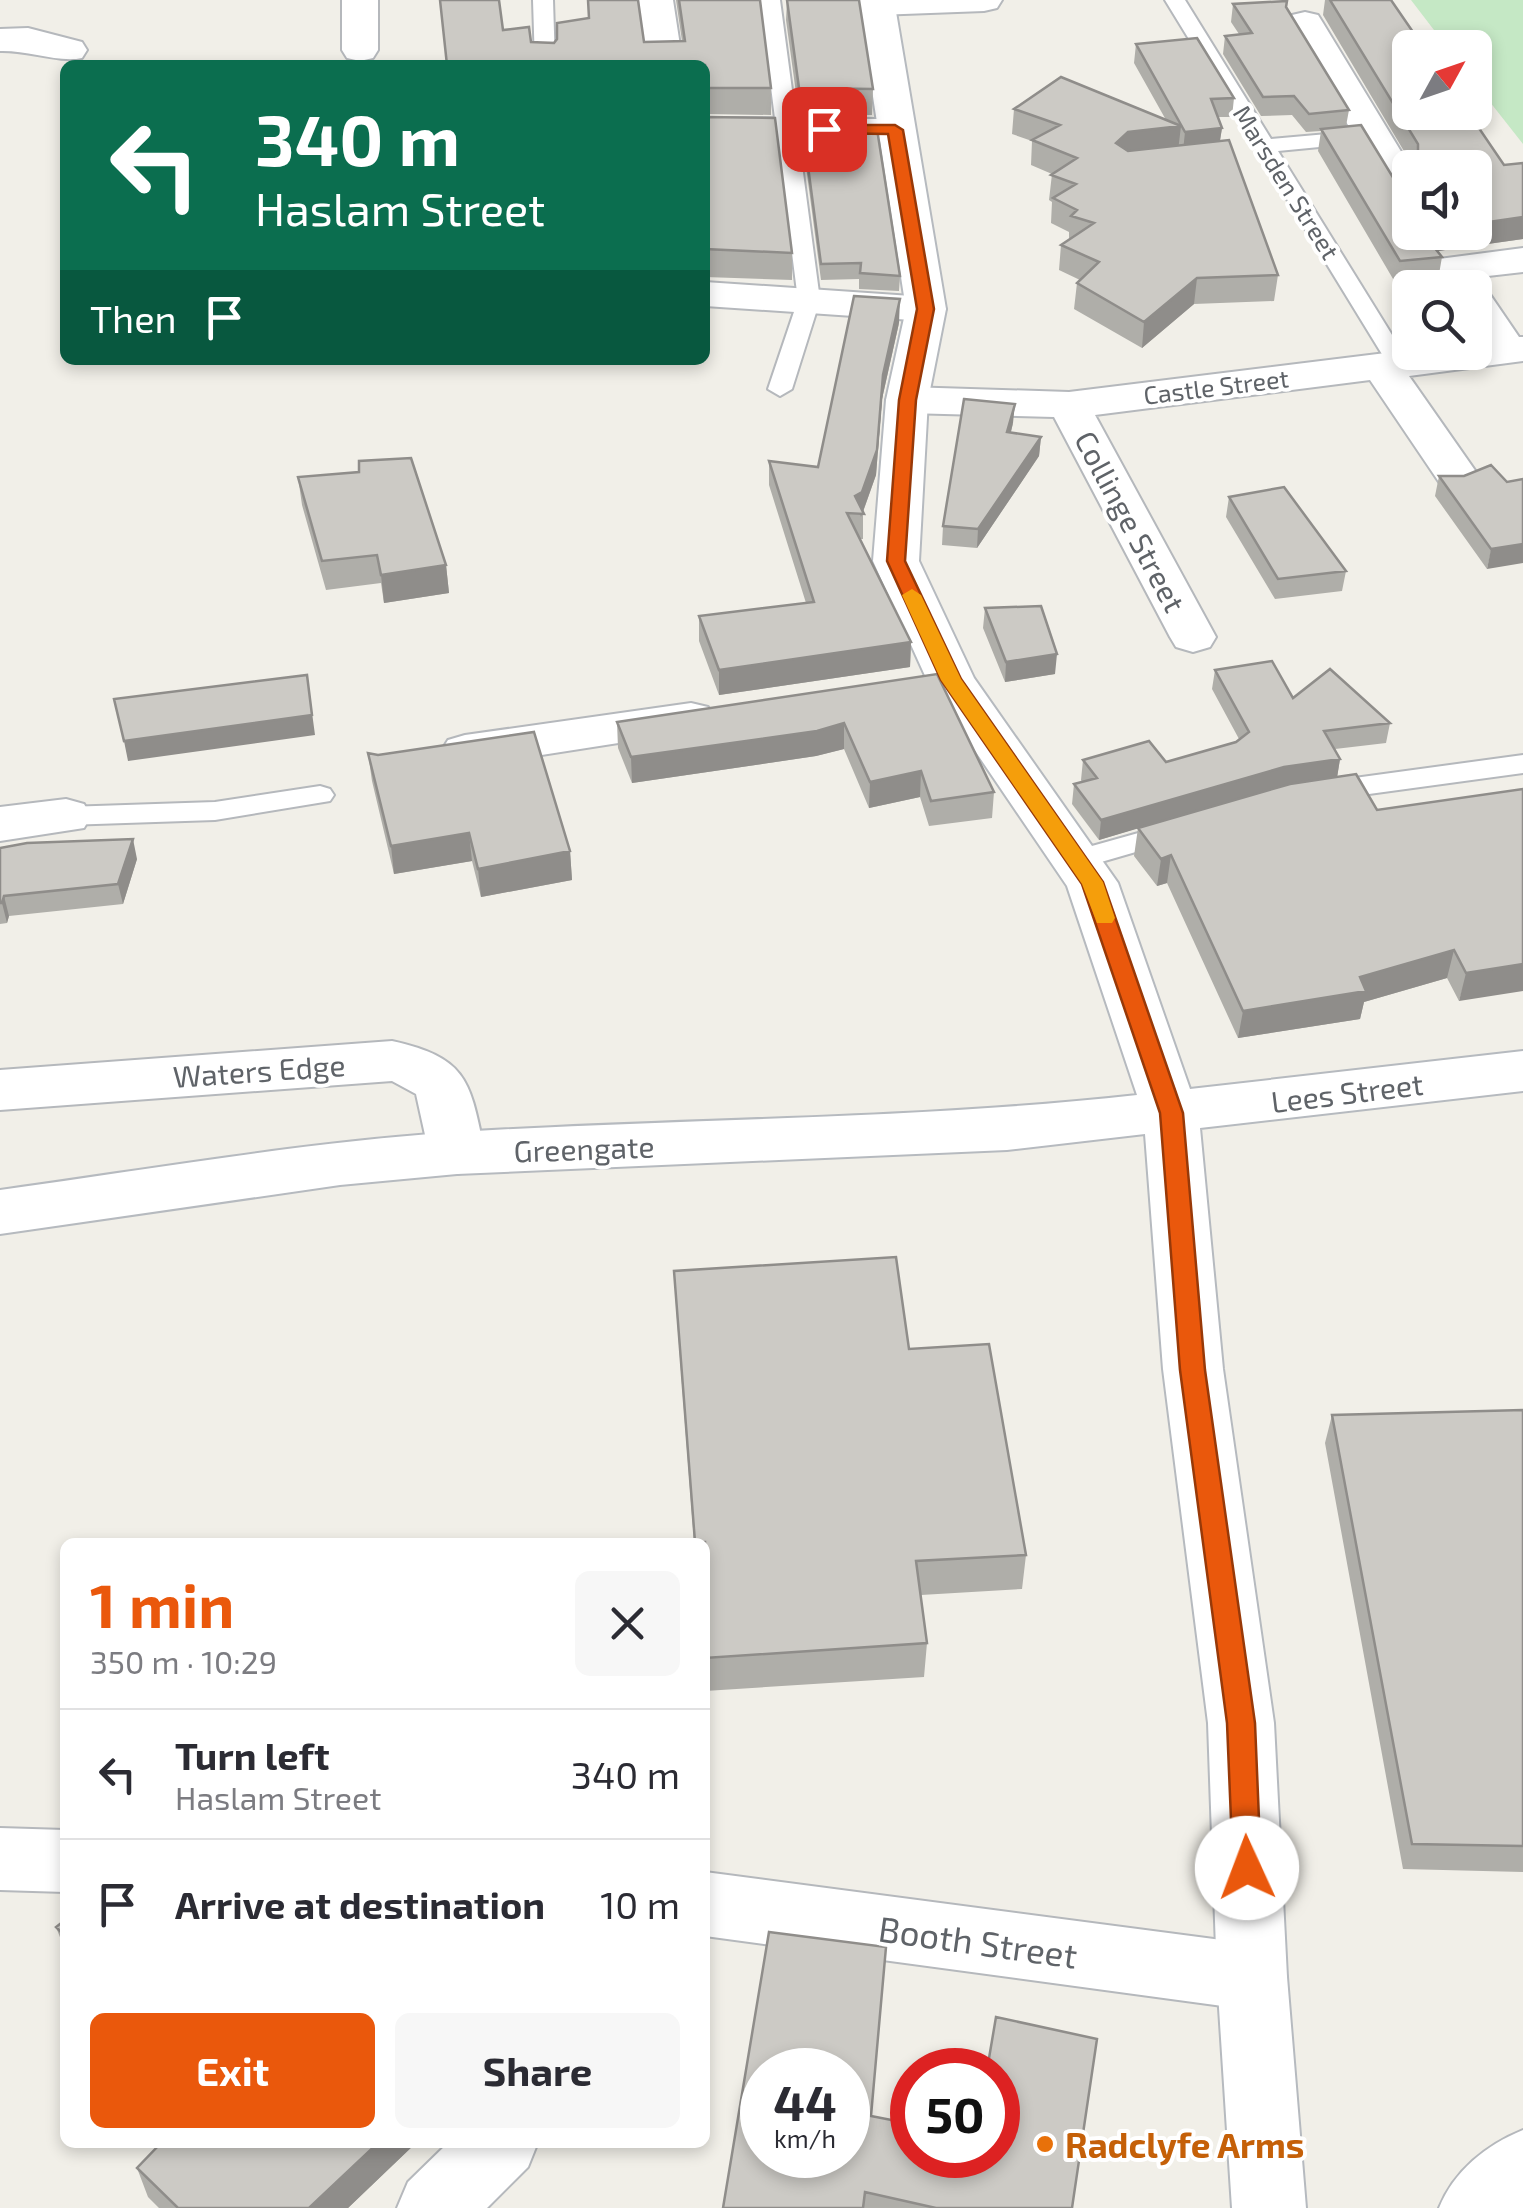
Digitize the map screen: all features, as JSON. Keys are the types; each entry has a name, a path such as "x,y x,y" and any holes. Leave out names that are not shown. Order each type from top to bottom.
{"street":[{"path":"360,0 360,50"},
{"path":"656,0 664,60"},
{"path":"984,0 877,2 926,309 908,400 896,561 932,683 1092,882 1171,1113 1192,1370 1241,1723 1252,1977 1269,2208"},
{"path":"1306,23 1392,167"},
{"path":"0,40 28,38 69,50"},
{"path":"710,128 895,130"},
{"path":"1487,270 1523,260"},
{"path":"710,294 926,309"},
{"path":"1492,322 1515,350"},
{"name":"Castle Street","path":"908,400 1068,405 1515,350"},
{"path":"1390,365 1459,479"},
{"name":"Collinge Street","path":"1068,405 1193,637"},
{"path":"420,758 735,712"},
{"path":"0,824 66,816"},
{"name":"Waters Edge","path":"0,1090 392,1061 421,1065 442,1086 457,1153"},
{"name":"Lees Street","path":"1171,1113 1523,1071"},
{"name":"Greengate","path":"0,1212 340,1164 457,1153 1007,1130 1171,1113"},
{"path":"0,1859 60,1861"},
{"name":"Booth Street","path":"718,1920 1252,1977"},
{"path":"434,2208 496,2148"},
{"path":"1476,2208 1523,2166"}],"lane":[{"path":"544,0 545,60"},
{"path":"770,0 808,300 780,388"},
{"name":"Marsden Street","path":"1174,0 1390,365"},
{"path":"1260,150 1373,136"},
{"path":"1299,796 1523,764"},
{"path":"66,816 215,810 320,795"},
{"path":"1076,860 1208,822"}],"green space":[{"path":"1411,0 1523,0 1523,144 1492,105 1492,30 1434,30"}],"building":[{"path":"440,0 499,0 503,30 529,27 531,42 554,43 557,23 589,18 588,0 638,0 644,42 685,41 679,0 760,0 771,88 710,88 710,60 446,60"},
{"path":"787,0 859,0 873,89 799,88"},
{"path":"1330,0 1391,0 1412,30 1392,30 1392,101"},
{"path":"1287,1 1286,7 1349,110 1309,114 1294,96 1263,97 1225,36 1252,33 1233,4"},
{"path":"1197,38 1234,98 1211,99 1222,128 1185,132 1136,44"},
{"path":"1061,77 1181,126 1128,132 1116,143 1128,151 1229,140 1278,275 1197,278 1144,322 1077,283 1099,262 1061,245 1094,223 1071,216 1077,210 1053,198 1076,184 1051,175 1077,158 1032,140 1060,125 1014,109"},
{"path":"710,117 775,118 792,253 710,249"},
{"path":"1361,125 1392,176 1392,248 1321,129"},
{"path":"803,129 877,129 900,276 860,273 861,263 821,264"},
{"path":"1409,130 1480,130 1504,165 1523,163 1523,217 1492,222 1492,150 1418,150"},
{"path":"1393,250 1436,250 1442,257 1400,261"},
{"path":"854,296 900,299 883,375 877,450 862,492 855,496 864,514 847,513 911,642 719,670 699,616 814,602 769,461 818,467"},
{"path":"964,399 1015,404 1007,432 1041,437 978,529 943,526"},
{"path":"411,458 446,565 381,575 377,555 322,561 298,477 359,472 359,461"},
{"path":"1491,465 1507,482 1523,479 1523,544 1491,549 1439,476 1464,476"},
{"path":"1284,487 1346,571 1278,579 1229,497"},
{"path":"1041,606 1057,654 1006,662 985,608"},
{"path":"1272,661 1293,698 1330,669 1390,723 1324,731 1340,759 1284,767 1101,820 1074,784 1097,778 1083,760 1149,741 1166,762 1236,742 1249,732 1215,670"},
{"path":"937,674 994,792 931,801 921,771 870,782 844,723 817,731 631,757 617,722"},
{"path":"307,675 312,715 124,741 114,699"},
{"path":"534,732 570,851 478,869 469,833 391,846 368,753 378,755"},
{"path":"1356,774 1377,810 1523,789 1523,964 1466,973 1454,950 1360,977 1366,991 1243,1011 1171,855 1161,859 1138,828 1290,784"},
{"path":"133,839 118,884 4,896 0,903 0,848 27,843"},
{"path":"896,1257 909,1349 989,1344 1026,1555 916,1561 927,1643 710,1658 710,1538 695,1538 674,1271"},
{"path":"1523,1410 1523,1846 1412,1844 1332,1415"},
{"path":"769,1932 886,1947 871,2116 890,2120 890,2178 1020,2178 1020,2048 991,2048 996,2017 1097,2039 1072,2208 936,2208 865,2192 863,2208 723,2208 740,2106 740,2178 870,2178 870,2048 750,2048"},
{"path":"156,2148 373,2148 309,2208 178,2208 137,2168"}],"slow traffic":[{"path":"912,595 951,680 1092,882 1104,918"}],"place":[{"name":"Radclyfe Arms","path":"1045,2144"}],"route":[{"path":"824,129 895,130 926,309 908,400 896,561 951,680 1092,882 1171,1113 1192,1370 1241,1723 1247,1868"}]}
